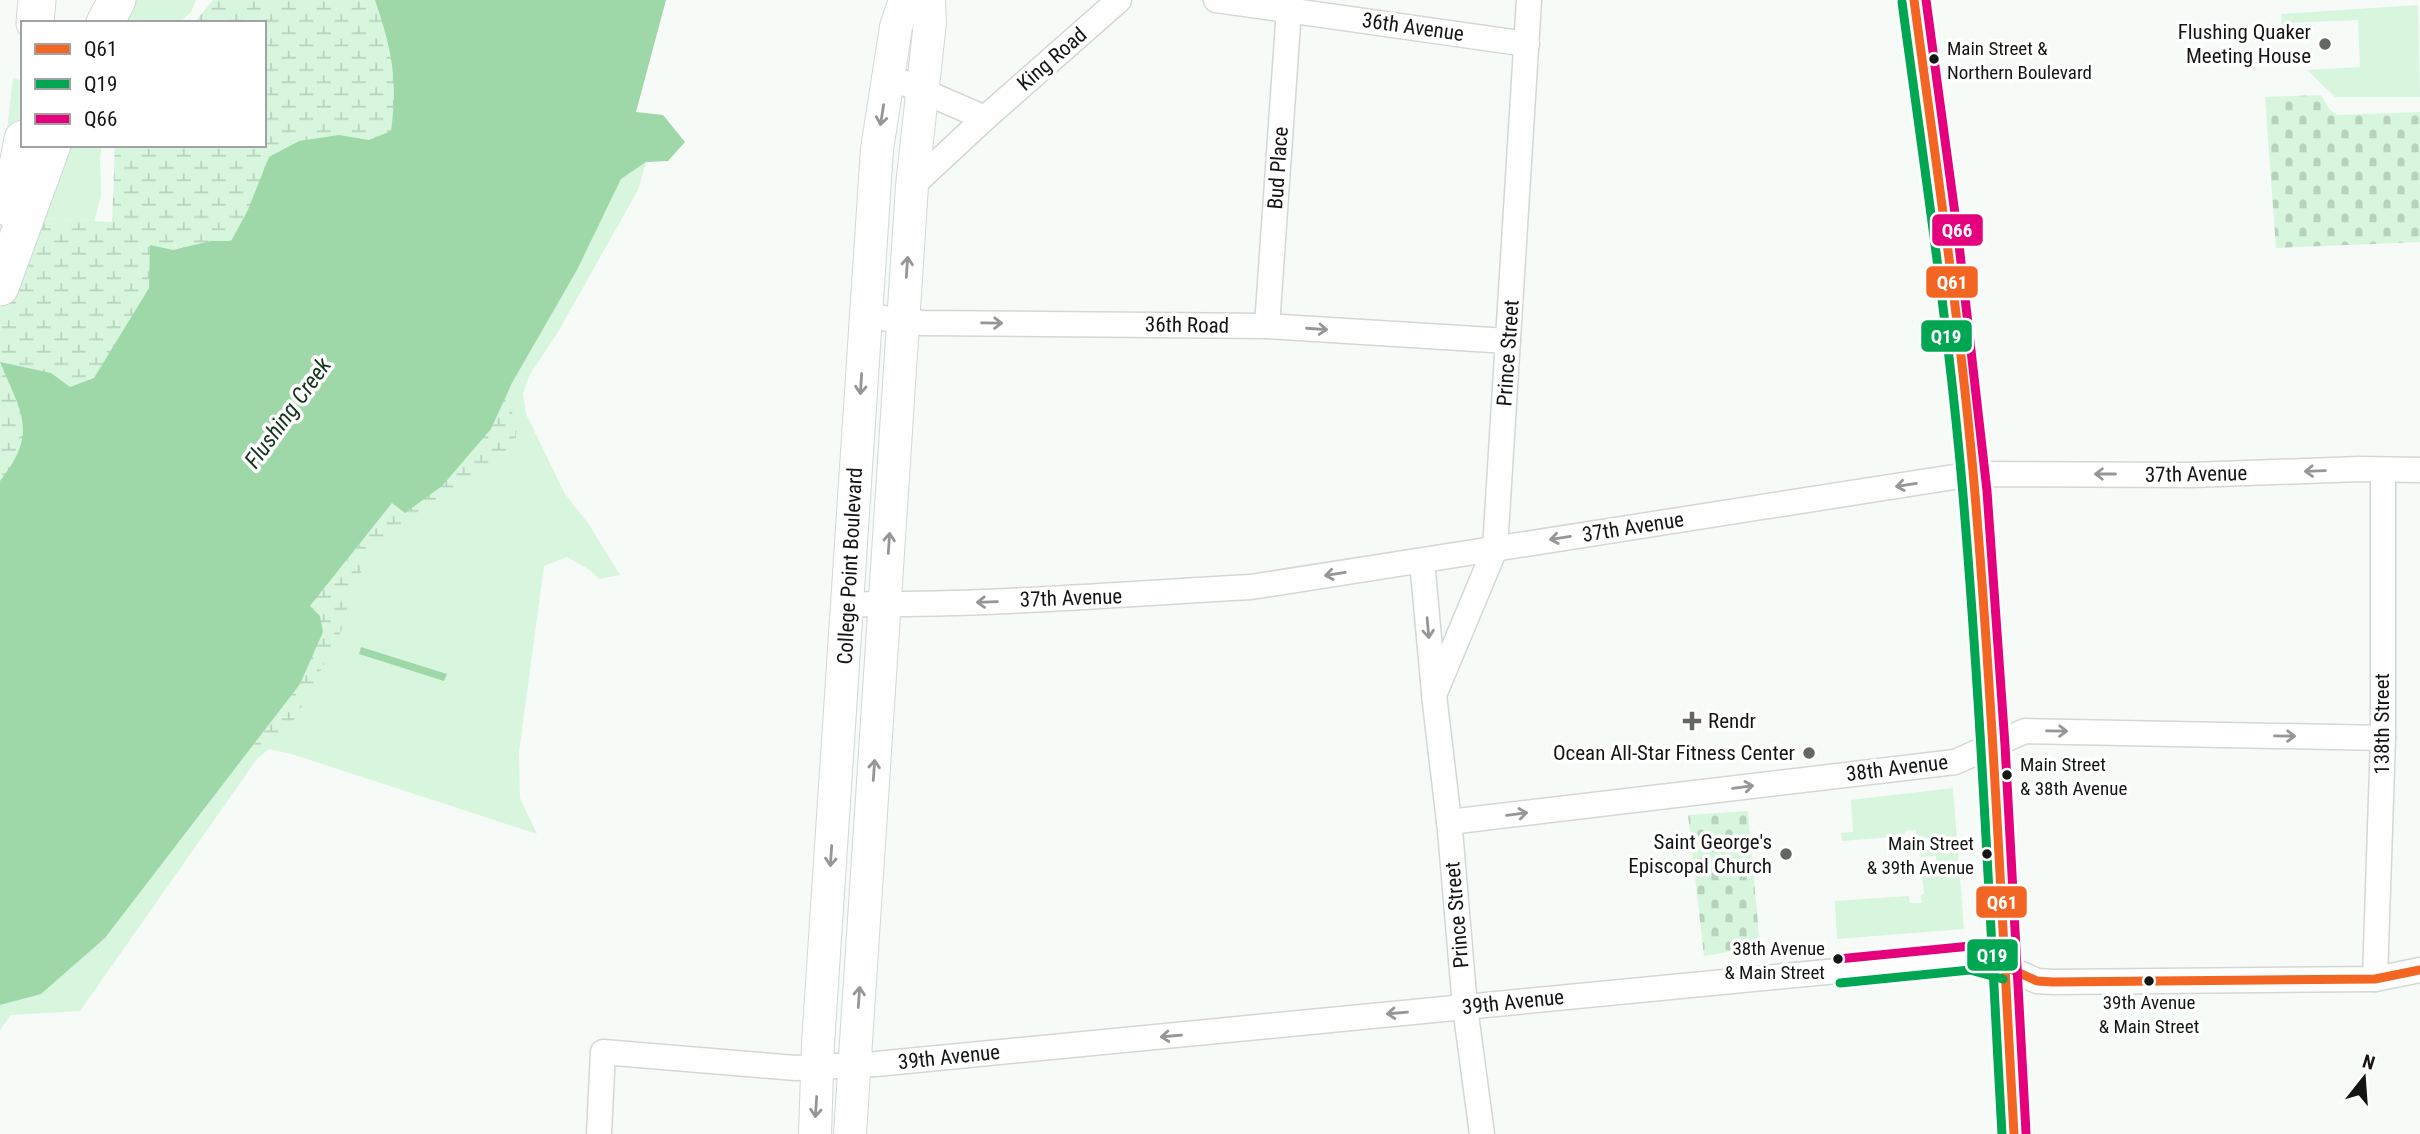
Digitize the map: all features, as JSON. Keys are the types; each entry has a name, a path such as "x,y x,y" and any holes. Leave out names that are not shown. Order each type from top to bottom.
{"highway":[{"path":"35,21 37,0"},
{"path":"106,21 117,0"},
{"path":"0,250 21,147"},
{"path":"0,287 51,147"}],"main road":[{"name":"College Point Boulevard","path":"815,1134 877,149 895,27 905,0"},
{"name":"College Point Boulevard","path":"850,1134 912,186 930,22 929,0"},
{"path":"1914,0 1946,237 1973,474 1993,746 2014,1134"}],"street":[{"name":"King Road","path":"912,186 1119,0"},
{"name":"36th Avenue","path":"1216,0 1527,44"},
{"name":"Prince Street","path":"1434,695 1495,548 1529,0"},
{"name":"Bud Place","path":"1267,326 1289,9"},
{"path":"888,76 985,118"},
{"name":"36th Road","path":"866,316 923,323 1267,326 1508,341"},
{"name":"138th Street","path":"2375,979 2383,738 2383,470"},
{"name":"37th Avenue","path":"848,604 1124,596 1251,587 1973,474 2192,475 2420,470"},
{"name":"Prince Street","path":"1422,561 1465,1007 1482,1134"},
{"name":"38th Avenue","path":"1449,822 1955,762 2025,731 2383,738"},
{"name":"39th Avenue","path":"599,1134 603,1052 796,1068 855,1065 1971,958 2006,967 2036,981 2053,982 2375,979 2420,970"}],"green space":[{"path":"129,0 196,0 191,12 181,21 117,21"},
{"path":"213,0 399,0 412,129 0,536 0,330 41,218 112,222 115,147 266,147 266,21 196,21"},
{"path":"2418,5 2420,97 2335,97 2307,70 2360,67 2358,20 2289,23 2282,26 2281,14"},
{"path":"13,78 21,80 21,147 102,147 101,196 94,221 41,218 0,330 0,166 5,147"},
{"path":"2321,95 2330,110 2337,115 2420,112 2420,242 2276,248 2265,97"},
{"path":"646,162 638,190 558,332 529,376 523,394 526,414 565,494 588,523 620,575 599,579 590,570 567,557 544,566 519,752 520,798 537,834 295,755 269,749 257,759 80,1011 11,1015 0,1030 0,1005 41,993 105,938 300,684 309,607 491,429 512,383 577,270 621,179"},
{"path":"506,396 517,426 515,444 463,490 422,512 378,543 353,586 341,631 299,712 288,729 278,737 248,752 300,684 320,616 309,607 392,503 491,429"},
{"path":"1953,788 1964,929 1837,939 1835,901 1909,896 1910,903 1922,903 1922,875 1937,873 1936,856 1921,857 1916,830 1905,831 1904,836 1842,841 1841,833 1853,832 1851,800"},
{"path":"1748,811 1760,947 1704,956 1688,815"}],"water":[{"name":"Flushing Creek","path":"375,0 666,0 636,112 663,115 685,142 668,161 646,162 621,179 577,270 512,383 491,429 442,486 405,513 392,503 310,606 320,616 323,632 300,684 105,938 41,994 0,1005 0,481 12,464 23,435 20,409 0,362 51,373 70,387 94,378 149,288 150,245 173,250 211,241 231,241 247,212 269,157 299,141 339,135 369,140 391,131 394,96 392,65"},
{"path":"361,647 447,674 444,681 359,654"}],"transit line":[{"name":"Q61","path":"1914,0 1955,308 1975,494 1992,734 2014,1134"},
{"name":"Q66","path":"1926,0 1958,236 1987,491 2005,745 2026,1133"},
{"name":"Q19","path":"1902,2 1943,310 1963,495 1980,735 2002,1134"},
{"name":"Q66","path":"1838,959 1971,946 2009,955"},
{"name":"Q61","path":"2006,967 2037,981 2053,982 2375,979 2420,970"},
{"name":"Q19","path":"1840,983 1970,970 2003,979"}],"place":[{"name":"Flushing Quaker Meeting House","path":"2325,44"},
{"name":"Main Street & Northern Boulevard","path":"1934,59"},
{"name":"Rendr","path":"1692,721"},
{"name":"Ocean All-Star Fitness Center","path":"1809,753"},
{"name":"Main Street & 38th Avenue","path":"2007,775"},
{"name":"Saint George's Episcopal Church","path":"1786,854"},
{"name":"Main Street & 39th Avenue","path":"1987,854"},
{"name":"38th Avenue & Main Street","path":"1838,959"},
{"name":"39th Avenue & Main Street","path":"2149,981"}]}
